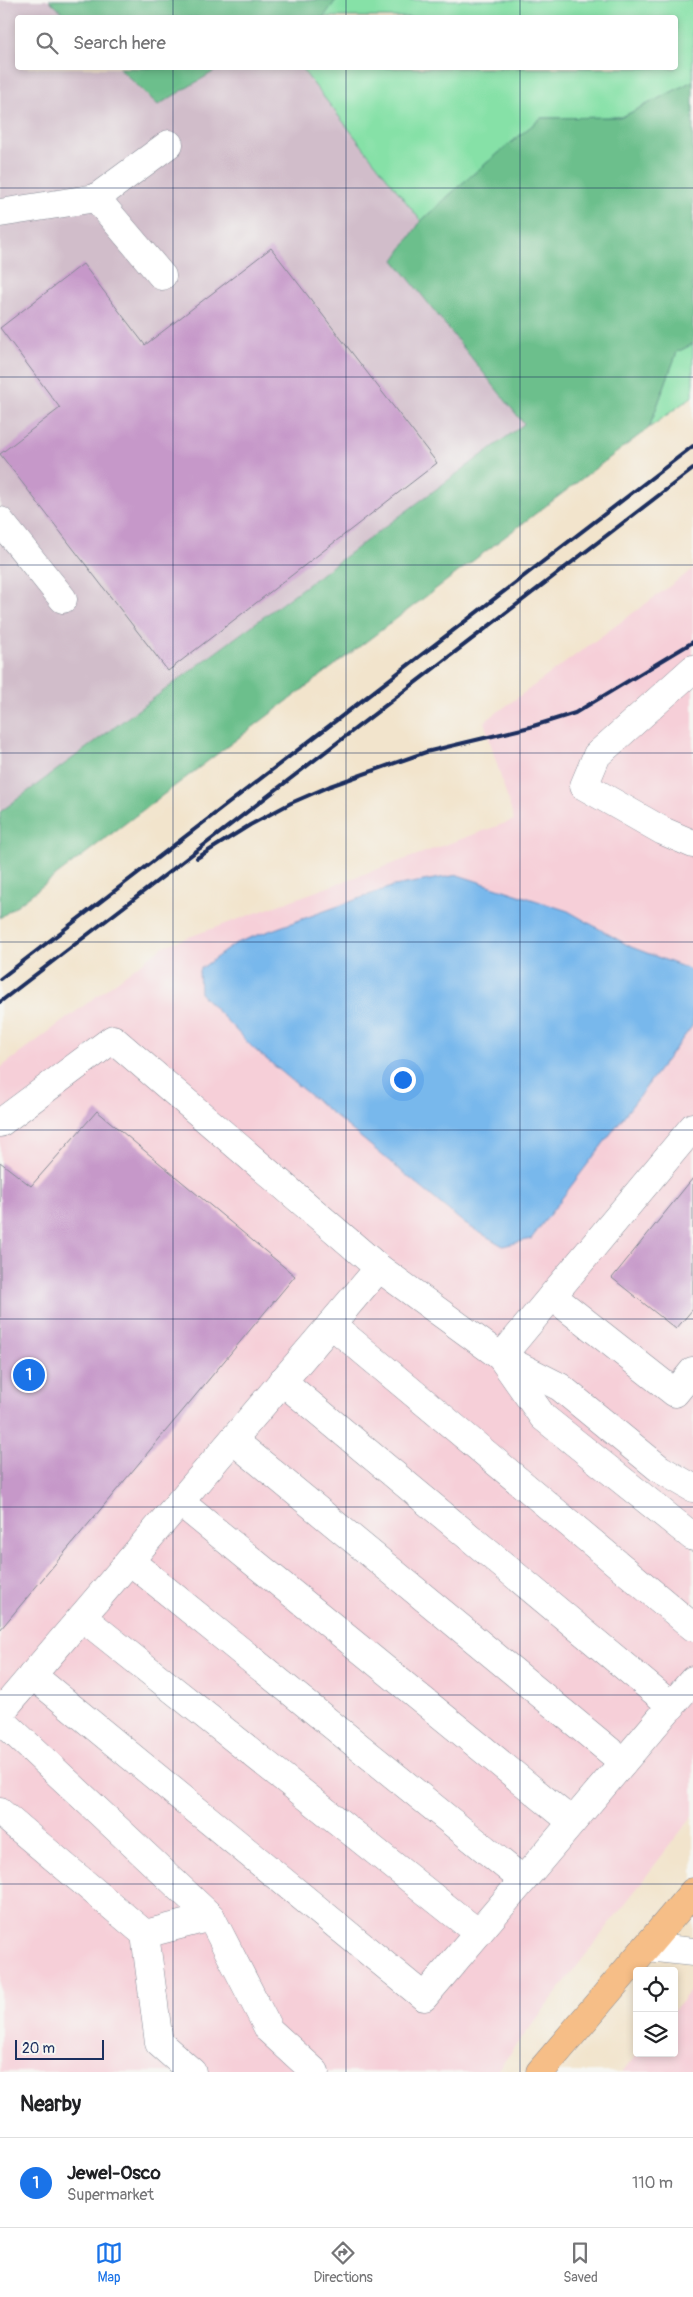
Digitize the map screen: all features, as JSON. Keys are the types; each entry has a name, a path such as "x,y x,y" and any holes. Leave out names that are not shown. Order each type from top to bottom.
{"main road":[{"path":"548,2069 693,1892"}],"lane":[{"path":"0,213 96,198 169,144"},
{"path":"96,198 162,276"},
{"path":"0,520 63,599"},
{"path":"693,669 597,755 584,786 662,831 693,844"},
{"path":"0,1123 113,1039 379,1268 501,1357 560,1387 660,1469 693,1488"},
{"path":"501,1357 693,1127"},
{"path":"0,1713 379,1268"},
{"path":"552,1296 675,1393 693,1371"},
{"path":"332,1324 693,1627"},
{"path":"501,1357 543,1418 693,1537"},
{"path":"282,1381 672,1706"},
{"path":"233,1440 623,1762"},
{"path":"180,1502 572,1822"},
{"path":"130,1561 523,1880"},
{"path":"82,1617 478,1933"},
{"path":"32,1676 424,1996 693,1680"},
{"path":"0,1719 210,1917 269,2030 316,2072"},
{"path":"0,1812 145,1934 160,2043 192,2072"},
{"path":"145,1934 210,1917"},
{"path":"647,1947 693,1952"}],"shaded area":[{"path":"0,0 49,0 65,15 15,15 15,70 121,70 158,105 217,70 303,70 421,221 394,260 524,424 0,812"},
{"path":"693,569 693,1815 496,2072 0,2072 0,1068 164,946 514,820 484,722"},
{"path":"693,1988 693,2072 622,2072 635,2057 678,2057 678,2005"}],"green space":[{"path":"49,0 336,0 325,15 65,15"},
{"path":"336,0 693,0 693,81 622,117 541,118 466,180 421,221 303,70 678,70 678,15 325,15"},
{"path":"121,70 217,70 158,105"},
{"path":"693,81 693,344 677,352 649,428 0,918 0,812 524,424 394,260 421,221 466,180 541,118 622,117"},
{"path":"693,344 693,396 649,428 677,352"}],"water":[{"path":"458,875 568,911 631,947 689,969 693,975 693,1025 531,1239 503,1246 465,1224 253,1048 200,993 199,970 236,943 394,886"}],"building":[{"path":"271,248 437,463 168,671 0,454 60,408 0,328 83,264 145,345"},
{"path":"97,1111 295,1276 0,1630 0,1162 31,1186"},
{"path":"693,1178 693,1309 676,1329 612,1278"}],"railway":[{"path":"0,979 693,446"},
{"path":"0,1002 693,469"},
{"path":"197,858 250,825 291,803 330,786 426,752 530,727 575,713 693,642"}],"place":[{"name":"Jewel-Osco","path":"29,1375"}]}
